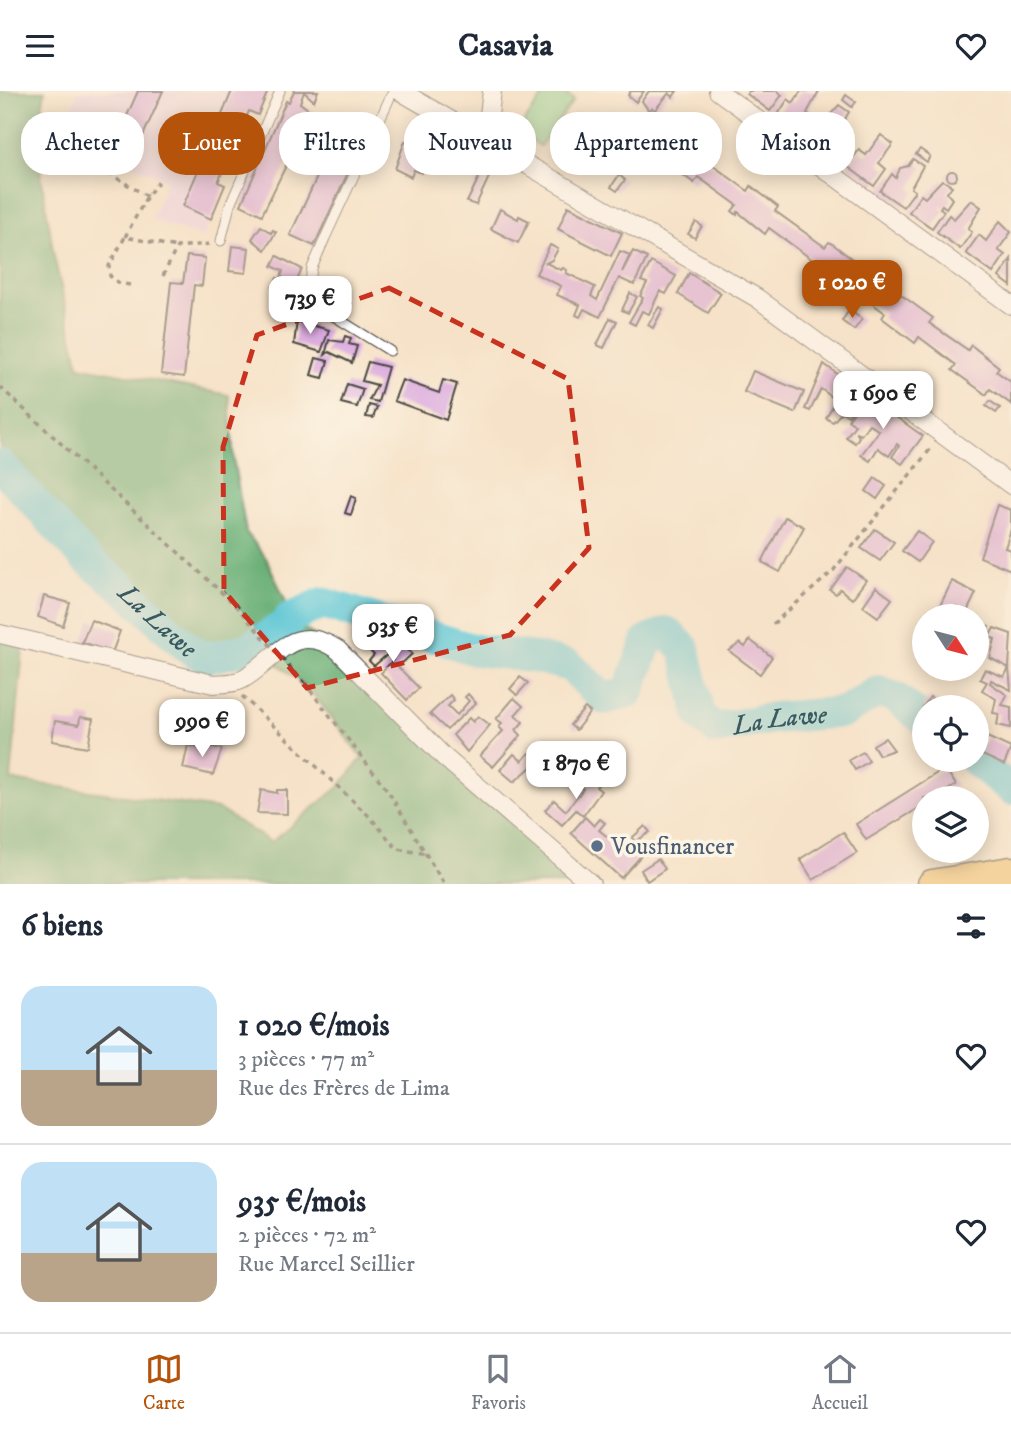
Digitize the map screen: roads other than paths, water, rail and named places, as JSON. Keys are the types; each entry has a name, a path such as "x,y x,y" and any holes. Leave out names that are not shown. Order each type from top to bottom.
{"highway":[{"path":"932,884 1011,871"}],"street":[{"path":"400,91 438,112"},
{"path":"489,112 492,91"},
{"path":"719,91 1011,305"},
{"path":"536,168 757,298 1011,485"},
{"path":"0,634 213,684 239,682 288,643 303,639 324,641 338,650 444,757 591,884"}],"lane":[{"path":"221,241 230,205 280,91"},
{"path":"390,351 324,310 309,289 321,248 393,91"}],"waterway":[{"name":"La Lawe","path":"0,465 86,559 124,589 187,647 205,658 248,649 288,623 290,618 323,603 475,650 538,658 570,666 604,699 629,692 647,641 667,632 684,648 700,715 715,729 773,718 844,712 879,691 896,698 912,711"},
{"name":"La Lawe","path":"989,772 1011,789"}],"place":[{"name":"Vousfinancer","path":"597,846"}]}
